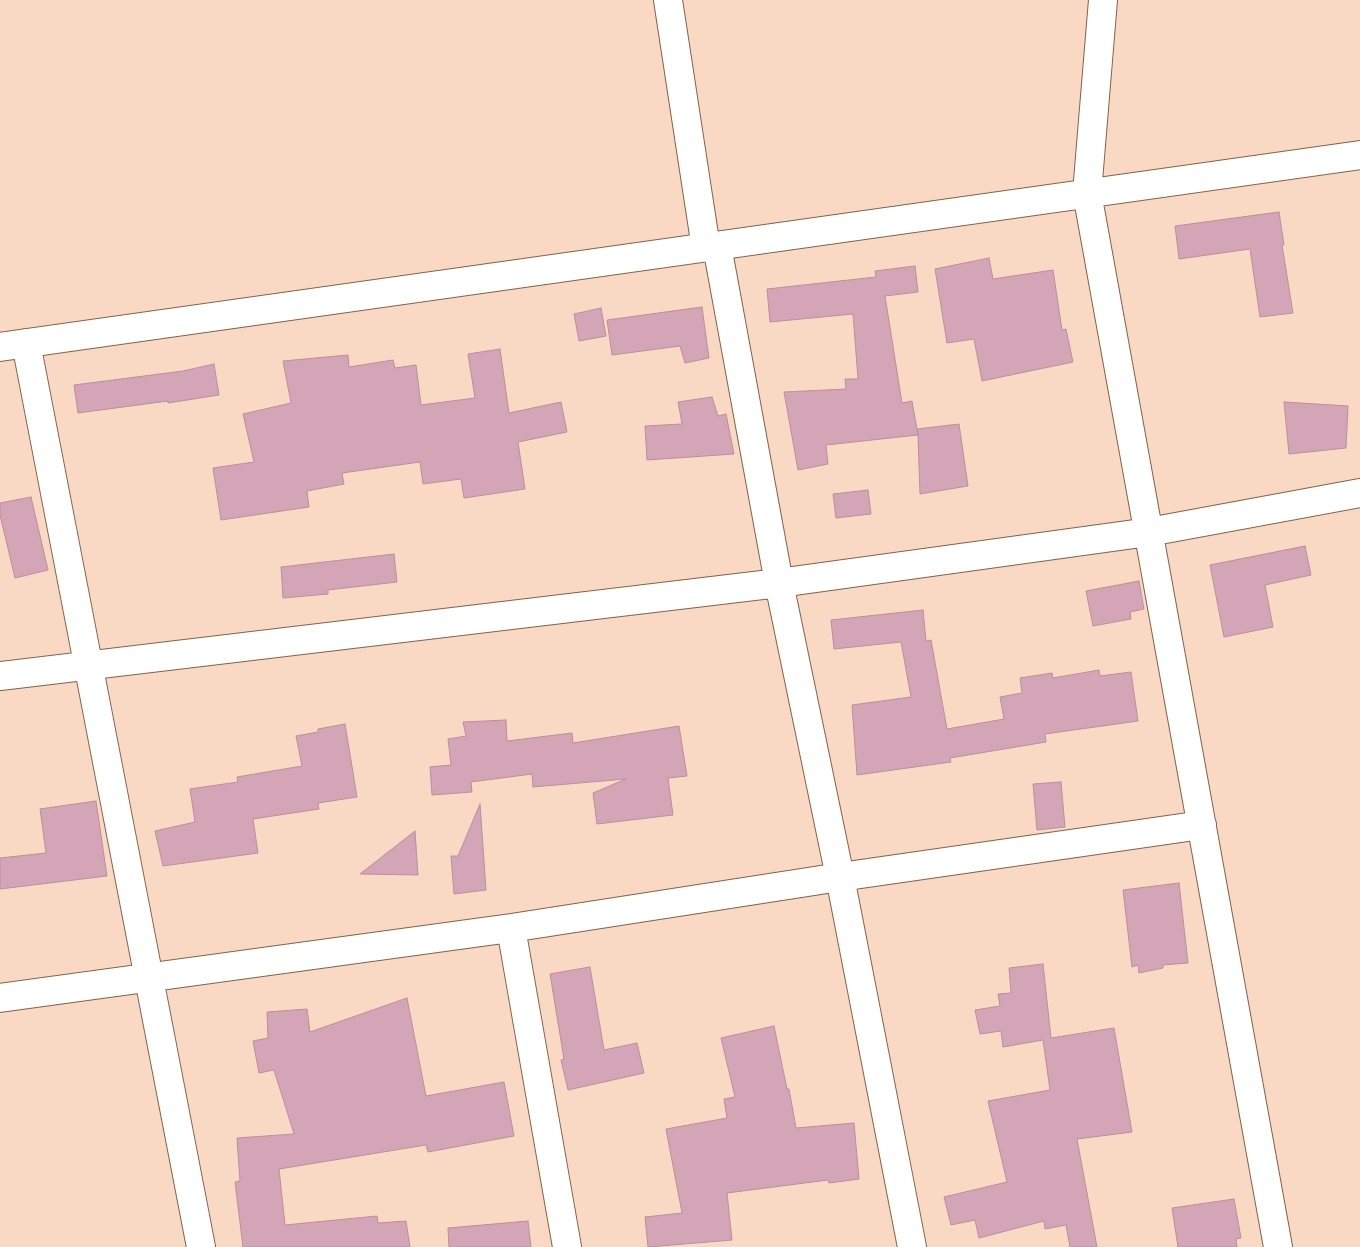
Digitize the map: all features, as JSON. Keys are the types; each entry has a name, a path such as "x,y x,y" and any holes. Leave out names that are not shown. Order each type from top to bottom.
{"street":[{"path":"668,0 712,247 840,877 912,1247"},
{"path":"1103,0 1087,193 1278,1247"},
{"path":"0,347 1360,155"},
{"path":"26,343 201,1247"},
{"path":"0,676 779,583 1149,532 1360,493"},
{"path":"0,998 149,976 510,928 840,877 1202,826"},
{"path":"510,928 567,1247"}],"building":[{"path":"1279,212 1284,245 1282,245 1293,313 1260,317 1250,249 1179,259 1175,226"},
{"path":"989,258 993,279 1053,270 1062,330 1066,329 1073,362 982,381 974,339 947,343 935,269"},
{"path":"915,266 918,292 885,296 902,403 912,401 918,435 826,445 828,464 798,470 784,392 846,389 845,379 858,379 853,314 770,322 767,289 876,277 875,271"},
{"path":"702,307 709,358 685,363 680,346 612,355 607,320"},
{"path":"601,308 606,336 579,341 574,314"},
{"path":"500,349 509,413 561,402 567,432 518,442 525,489 464,498 461,479 423,484 420,462 342,473 344,484 307,491 309,507 221,520 213,468 254,462 243,414 291,403 283,361 348,355 349,367 393,360 395,368 416,365 421,405 475,398 468,354"},
{"path":"214,364 219,395 78,413 74,385 183,371"},
{"path":"712,397 718,416 726,414 734,454 647,460 645,426 682,424 678,402"},
{"path":"1284,402 1348,406 1346,448 1289,454"},
{"path":"959,424 968,486 920,494 917,429"},
{"path":"868,490 871,514 836,518 833,494"},
{"path":"31,497 48,570 15,578 0,515 0,503"},
{"path":"1305,546 1311,575 1265,585 1273,627 1224,637 1210,565"},
{"path":"394,554 397,582 328,590 328,594 283,598 281,567"},
{"path":"1139,581 1144,609 1130,612 1131,619 1093,626 1086,591"},
{"path":"923,610 926,641 931,640 947,729 1004,719 1000,697 1022,693 1020,678 1052,673 1053,678 1099,670 1100,676 1131,672 1138,721 1045,734 1046,742 950,758 951,762 857,775 852,705 911,697 901,642 834,649 831,620"},
{"path":"506,720 507,741 572,733 573,743 679,726 687,776 668,778 673,815 597,824 593,793 626,779 533,787 532,774 471,782 472,792 432,795 430,767 451,765 448,739 466,736 463,722"},
{"path":"345,724 357,797 318,803 319,809 253,819 258,853 163,866 155,831 195,822 190,789 238,782 237,777 302,766 296,736 318,732 318,729"},
{"path":"1061,782 1065,827 1037,830 1033,784"},
{"path":"96,801 107,876 0,889 0,858 46,853 40,809"},
{"path":"480,804 486,890 454,894 451,856 458,856"},
{"path":"415,831 418,875 360,874"},
{"path":"1179,883 1188,963 1163,965 1163,968 1139,973 1138,965 1132,967 1123,890"},
{"path":"1043,964 1051,1038 1114,1028 1132,1132 1077,1139 1097,1247 1070,1247 1066,1225 1045,1229 1044,1221 979,1238 975,1220 951,1225 944,1197 1007,1182 988,1101 1050,1090 1043,1040 1003,1047 1001,1031 980,1034 975,1010 1000,1006 998,994 1011,993 1009,968"},
{"path":"590,967 604,1050 637,1043 644,1073 568,1090 561,1060 564,1059 550,974"},
{"path":"407,998 426,1096 504,1082 514,1136 428,1152 426,1145 279,1169 285,1225 377,1216 378,1223 406,1221 410,1247 243,1247 235,1182 240,1181 237,1138 294,1134 274,1070 259,1073 253,1041 268,1038 267,1012 307,1009 310,1032"},
{"path":"774,1026 796,1128 854,1123 859,1179 829,1183 828,1180 727,1193 732,1240 648,1247 645,1217 682,1213 666,1129 727,1118 724,1099 735,1097 721,1038"},
{"path":"1234,1199 1241,1238 1236,1239 1237,1247 1178,1247 1172,1208"},
{"path":"528,1221 531,1247 449,1247 448,1228"}]}
